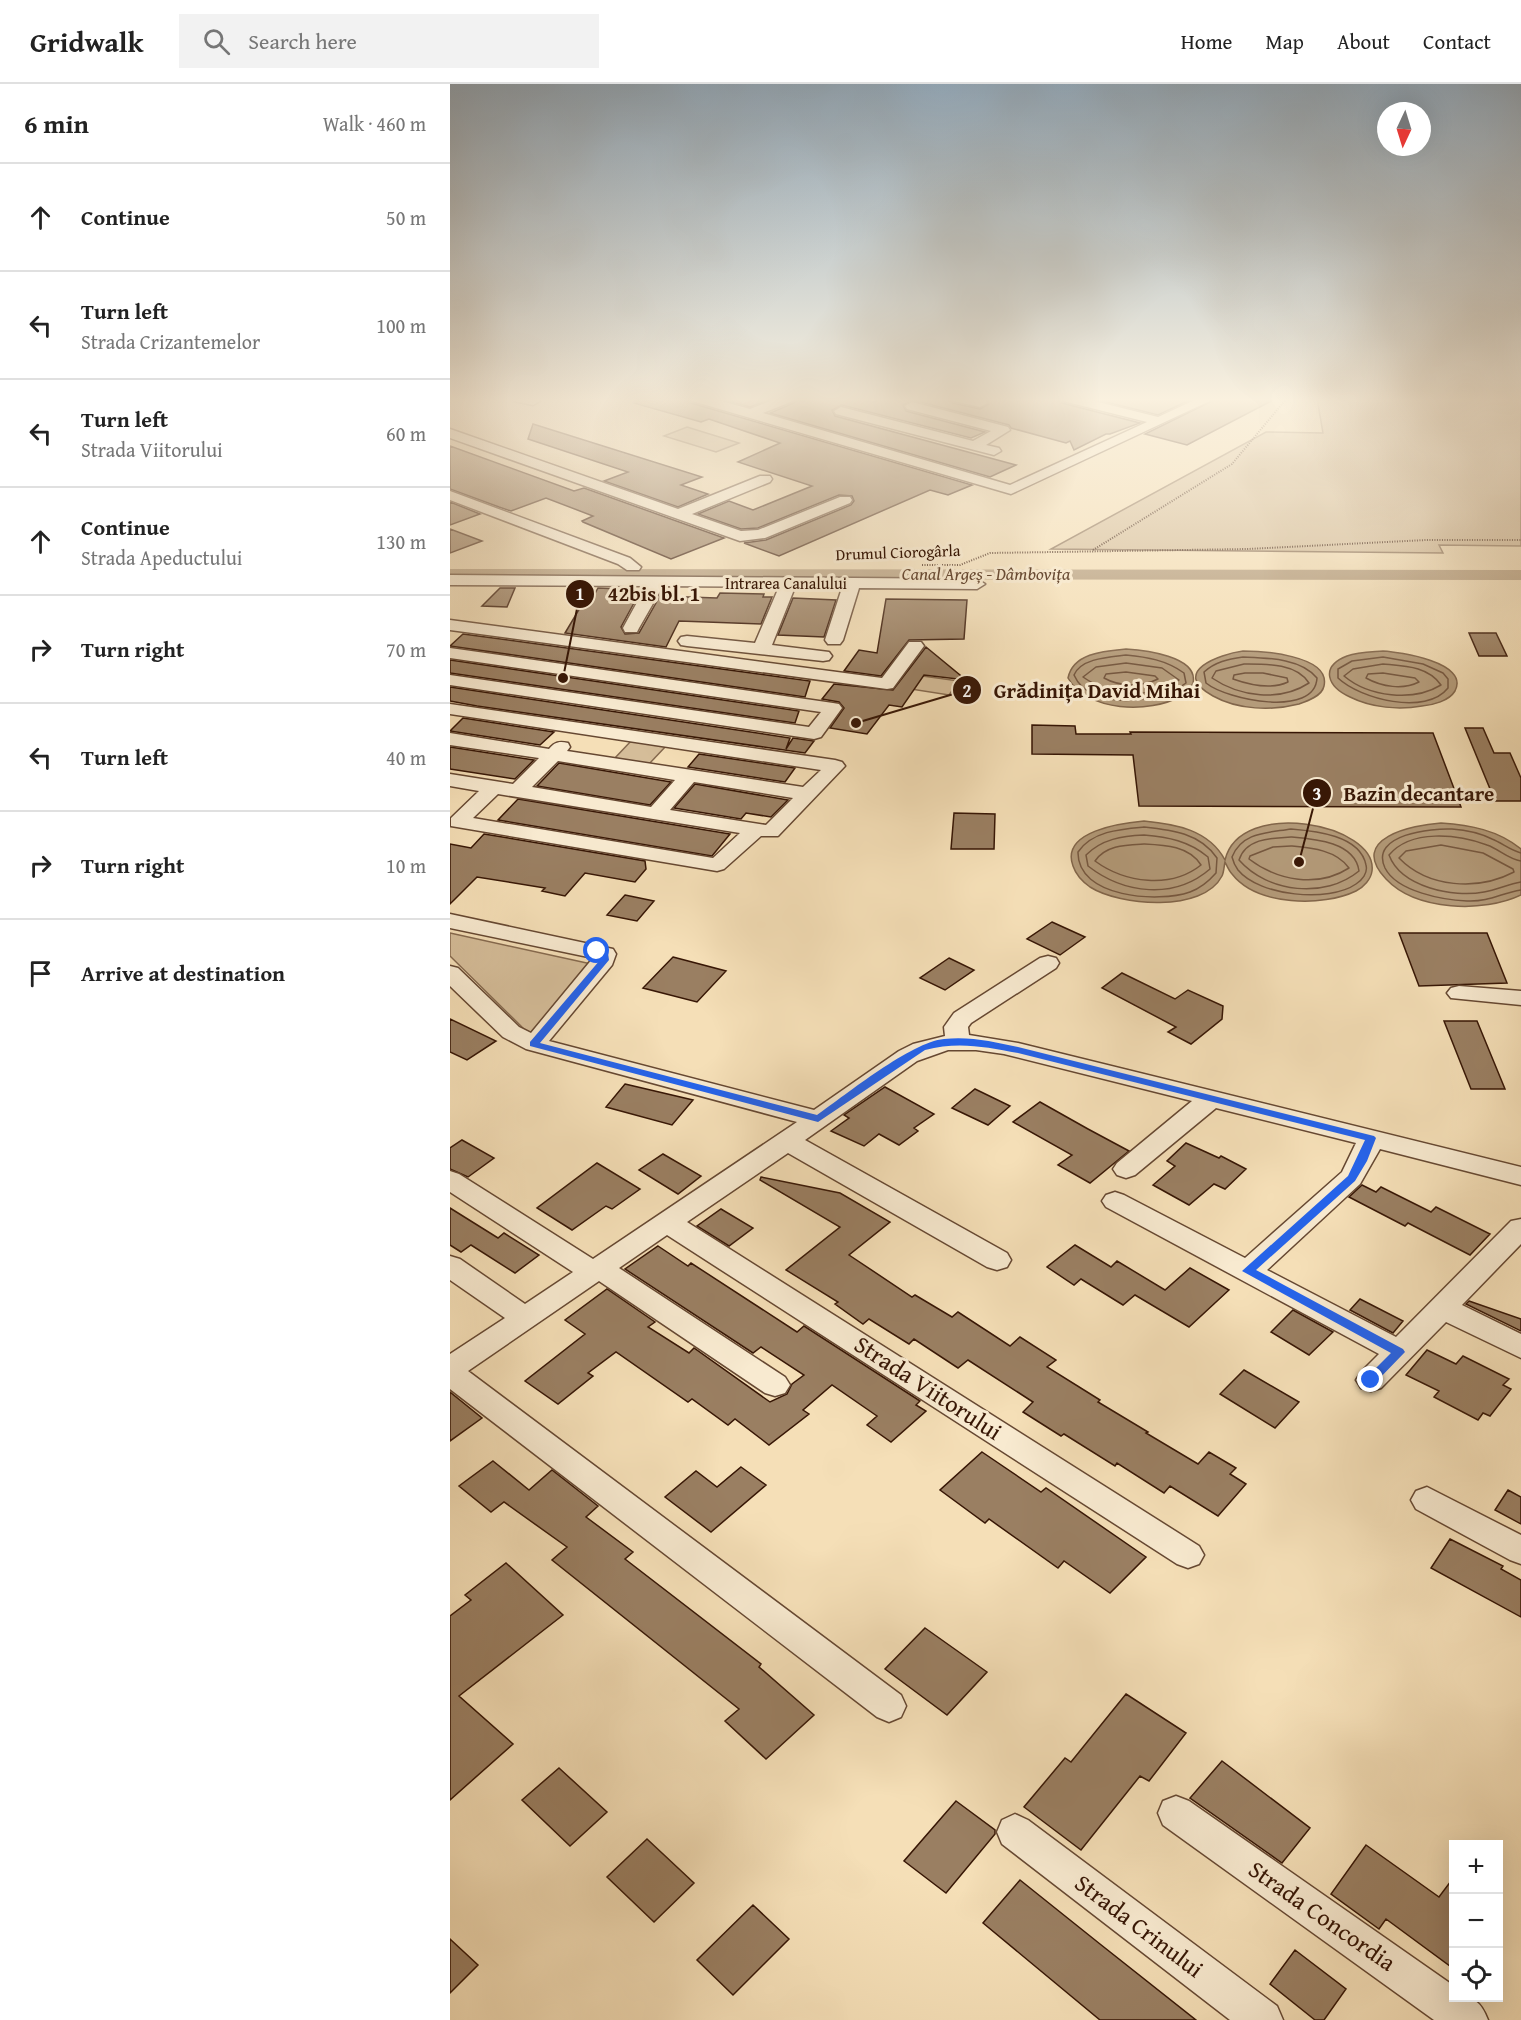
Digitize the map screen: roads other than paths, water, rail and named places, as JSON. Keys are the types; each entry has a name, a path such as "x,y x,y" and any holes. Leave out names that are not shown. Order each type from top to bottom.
{"street":[{"path":"608,488 740,536 753,537 845,500"},
{"path":"678,513 741,488"},
{"path":"450,495 624,561 633,567"},
{"path":"450,597 456,580"},
{"name":"Intrarea Canalului","path":"456,580 977,584"},
{"path":"631,628 657,582"},
{"path":"762,648 789,583"},
{"path":"834,640 852,583"},
{"path":"452,627 571,641 687,649 762,648 823,656"},
{"path":"520,690 571,641"},
{"path":"687,649 810,674 887,684 915,646"},
{"path":"663,684 687,649"},
{"path":"450,653 833,708 814,733 450,680"},
{"path":"788,702 810,674"},
{"path":"454,713 488,686"},
{"path":"689,715 710,690"},
{"path":"519,791 605,702"},
{"path":"450,780 771,831 835,766 580,728 454,713"},
{"path":"656,813 696,746 719,719"},
{"path":"450,739 807,794"},
{"path":"454,822 494,787"},
{"path":"454,822 717,865 757,829"},
{"path":"450,921 604,954 604,960 534,1044"},
{"path":"958,1041 956,1026 962,1018 1048,963"},
{"path":"450,973 511,1032 534,1044 818,1119"},
{"path":"1459,993 1521,998"},
{"path":"889,1706 450,1371 524,1317 788,1141 922,1048 958,1041 979,1042 1018,1050 1521,1176"},
{"path":"1126,1169 1211,1099"},
{"path":"1248,1271 1351,1178 1362,1161 1371,1138"},
{"path":"788,1141 997,1260"},
{"path":"450,1180 595,1269 775,1385"},
{"path":"1115,1201 1399,1352"},
{"name":"Strada Viitorului","path":"667,1222 1188,1555"},
{"path":"1371,1380 1521,1228"},
{"path":"450,1266 524,1317"},
{"path":"1443,1308 1521,1347"},
{"path":"1427,1500 1521,1551"},
{"name":"Strada Concordia","path":"1176,1813 1468,2020"},
{"name":"Strada Crinului","path":"1015,1832 1263,2020"}],"water":[{"path":"1126,649 1156,653 1179,661 1193,674 1192,685 1183,695 1168,702 1137,707 1104,703 1089,698 1068,678 1076,663 1083,658 1099,652"},
{"path":"1243,651 1278,654 1306,661 1317,667 1323,676 1323,690 1314,698 1299,704 1278,708 1255,708 1223,701 1201,687 1196,679 1197,672 1203,666 1222,656"},
{"path":"1383,651 1417,656 1443,666 1452,673 1457,681 1455,691 1445,700 1436,703 1395,708 1358,701 1342,693 1332,683 1330,671 1338,661 1356,654"},
{"path":"1144,821 1168,824 1201,835 1218,850 1225,860 1236,840 1255,829 1280,823 1306,824 1332,830 1354,841 1368,854 1372,871 1367,882 1356,891 1326,900 1309,901 1274,898 1257,892 1243,885 1231,873 1225,862 1222,876 1212,888 1198,896 1180,901 1140,902 1104,894 1082,881 1073,866 1071,854 1076,844 1095,831"},
{"path":"1441,823 1462,825 1493,833 1521,849 1521,895 1489,905 1451,906 1415,898 1399,890 1386,879 1376,865 1374,853 1379,844 1388,836 1401,831"}],"waterway":[{"name":"Canal Argeș - Dâmbovița","path":"450,574 1521,575"}],"place":[{"name":"42bis bl. 1","path":"563,678"},
{"name":"Grădinița David Mihai","path":"856,723"},
{"name":"Bazin decantare","path":"1299,862"}]}
